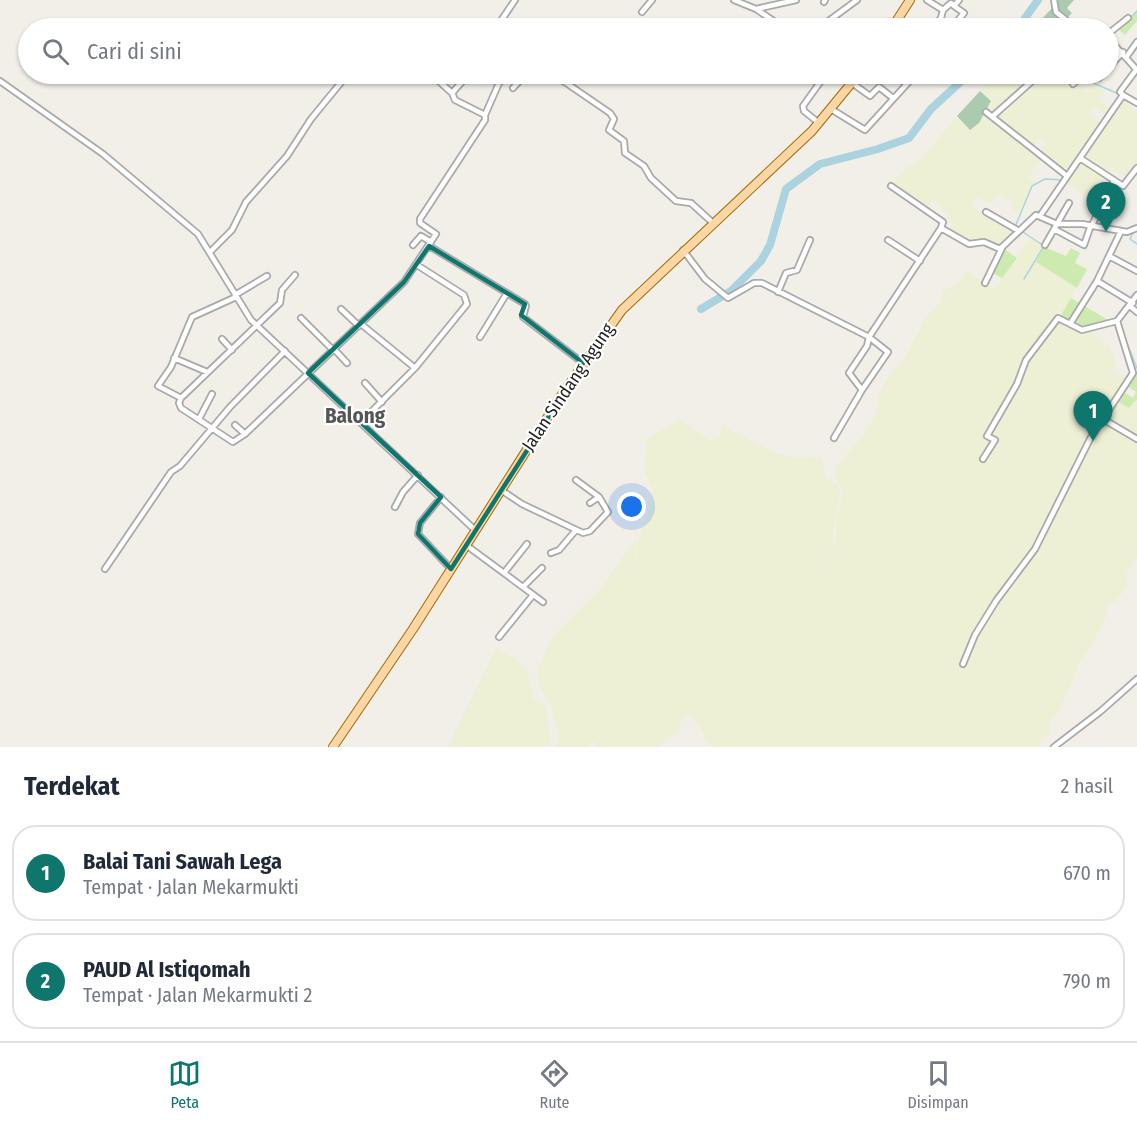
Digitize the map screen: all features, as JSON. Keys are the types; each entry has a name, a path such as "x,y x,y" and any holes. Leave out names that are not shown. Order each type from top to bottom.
{"main road":[{"path":"898,18 910,0"},
{"name":"Jalan Sindang Agung","path":"333,747 583,363 628,303 819,123 850,84"}],"street":[{"path":"503,18 515,0"},
{"path":"642,12 652,0"},
{"path":"734,0 756,9 769,18"},
{"path":"756,9 796,0"},
{"path":"829,18 845,3 857,0"},
{"path":"927,0 943,10"},
{"path":"954,6 959,0"},
{"path":"1054,0 1056,12 1064,18"},
{"path":"941,18 943,10 951,3 963,14 960,18"},
{"path":"1119,26 1128,18"},
{"path":"1119,59 1137,43"},
{"path":"1119,47 1125,54 1127,61 1137,70 1120,92 1137,103"},
{"path":"0,81 81,137 149,191 198,234 258,327 475,530"},
{"path":"210,252 232,230 246,202 287,156 311,119 340,84"},
{"path":"442,84 452,93 455,100 485,115"},
{"path":"452,93 460,84"},
{"path":"295,275 282,289 282,300 258,327 207,372 181,398 179,403 181,408 231,443 245,434 360,325 417,266 436,233 420,223 420,219 485,120 499,84"},
{"path":"513,88 517,84"},
{"path":"568,84 610,113 614,119 609,130 624,141 625,153 644,166 651,178 676,201 691,203 713,223"},
{"path":"819,84 803,108 819,123"},
{"path":"852,84 870,96 879,87 893,98"},
{"path":"831,109 865,130 906,84"},
{"path":"993,116 1029,84"},
{"path":"1040,216 1123,95"},
{"path":"986,112 1067,176"},
{"path":"1080,158 1123,186 1137,168"},
{"path":"985,283 1002,248 1012,235 1033,216 1040,216 1084,245 1100,212 1097,210 1114,181"},
{"path":"862,390 849,373 867,346 869,337 943,222 891,186"},
{"path":"1045,245 1069,203"},
{"path":"986,212 1019,231"},
{"path":"1056,227 1092,225 1121,231 1137,228"},
{"path":"941,228 969,244 984,242 1002,248"},
{"path":"1070,324 1097,281 1121,231"},
{"path":"413,245 420,236 526,305 523,317 583,363"},
{"path":"778,292 786,273 797,270 810,240"},
{"path":"888,240 920,261"},
{"path":"683,250 705,279 728,298 756,282 844,322 888,352 862,390 834,438"},
{"path":"1109,256 1137,271"},
{"path":"361,422 415,368 465,306 467,300 464,295 417,266"},
{"path":"181,398 158,386 174,358 192,317 236,296 267,276"},
{"path":"1097,281 1132,304 1137,312"},
{"path":"480,337 507,293"},
{"path":"983,459 995,441 987,436 1034,349 1058,318 1082,330 1117,321 1137,295"},
{"path":"341,309 415,368"},
{"path":"301,318 347,363"},
{"path":"963,664 975,635 990,609 1035,549 1103,419 1135,371 1117,321"},
{"path":"222,339 232,350"},
{"path":"105,569 169,475 180,466 285,351"},
{"path":"174,358 207,372"},
{"path":"364,383 382,402"},
{"path":"199,419 212,394"},
{"path":"1103,419 1137,439"},
{"path":"235,425 245,434"},
{"path":"395,507 403,492 418,475"},
{"path":"501,490 522,504 576,530 590,531 608,512 599,497 576,480"},
{"path":"441,497 420,523 418,534 451,569"},
{"path":"590,503 599,497"},
{"path":"551,553 559,550 576,530"},
{"path":"504,573 526,544"},
{"path":"466,545 543,602"},
{"path":"523,587 542,568"},
{"path":"499,637 533,595"},
{"path":"1054,747 1101,711 1137,679"}],"highlighted area":[{"path":"429,246 525,304 521,315 583,363 451,569 418,534 420,523 441,497 308,373 404,282"}],"green space":[{"path":"1055,0 1074,0 1067,8 1072,13 1067,18 1057,12"},
{"path":"1054,6 1055,13 1062,18 1043,18"},
{"path":"1137,12 1137,21 1125,35 1119,30 1119,26"},
{"path":"985,84 1077,84 1086,92 1095,84 1104,91 1098,100 1112,109 1107,116 1093,107 1088,114 1102,123 1067,174 1041,152 1046,144 1039,138 1033,146 994,116 1043,156 1028,178 1036,181 1028,191 1021,215 1010,211 1014,202 997,194 992,204 976,197 971,206 1018,230 1000,248 985,240 972,243 949,230 953,223 946,219 948,215 933,200 926,209 891,185 903,171 922,158 957,116 970,129 979,123 991,101 980,91"},
{"path":"980,91 991,101 979,123 970,130 957,116"},
{"path":"1123,95 1130,99 1127,105 1137,111 1137,167 1127,178 1110,167 1088,199 1064,182"},
{"path":"1030,238 1043,247 1035,261 1077,288 1059,320 1088,330 1109,346 1116,364 1112,370 1127,379 1113,399 1129,407 1137,399 1137,555 1126,575 1128,587 1114,602 1106,605 1107,615 1088,651 1078,663 1075,676 1057,714 1049,722 1049,736 1041,741 1039,747 712,747 704,739 703,732 688,713 679,725 678,732 657,747 597,747 593,741 587,747 557,747 558,733 551,707 539,685 537,669 552,637 599,590 637,537 634,557 639,571 635,558 638,541 651,506 652,486 644,474 647,439 680,419 712,441 720,437 722,425 772,451 792,458 821,457 826,477 838,485 840,493 834,524 833,547 822,558 815,574 823,558 834,547 835,542 837,515 843,492 836,479 835,467 857,443 875,416 880,392 889,375 901,363 926,317 941,302 943,291 961,281 966,270 994,289"},
{"path":"1044,247 1066,256 1071,248 1080,253 1075,263 1087,269 1077,288 1036,262"},
{"path":"1003,248 1017,258 1002,278 992,273"},
{"path":"1071,298 1110,321 1082,329 1060,317"},
{"path":"1137,371 1137,399 1129,408 1115,400 1122,391 1133,398 1136,392 1126,385"},
{"path":"496,647 519,662 528,673 534,699 545,704 551,747 448,747"}],"waterway":[{"path":"1025,18 1038,0"},
{"path":"1129,19 1137,11"},
{"path":"701,309 731,291 761,261 770,245 786,189 820,164 878,149 909,138 931,109 958,84"},
{"path":"1095,84 1119,94"},
{"path":"1015,227 1032,186 1045,179 1063,180"},
{"path":"1023,232 1044,246 1024,279"},
{"path":"1133,232 1130,239 1137,244"},
{"path":"1123,334 1137,368"},
{"path":"1105,411 1119,390"}],"place":[{"name":"PAUD Al Istiqomah","path":"1106,232"},
{"name":"Balai Tani Sawah Lega","path":"1093,441"}],"district":[{"name":"Balong","path":"355,416"}]}
